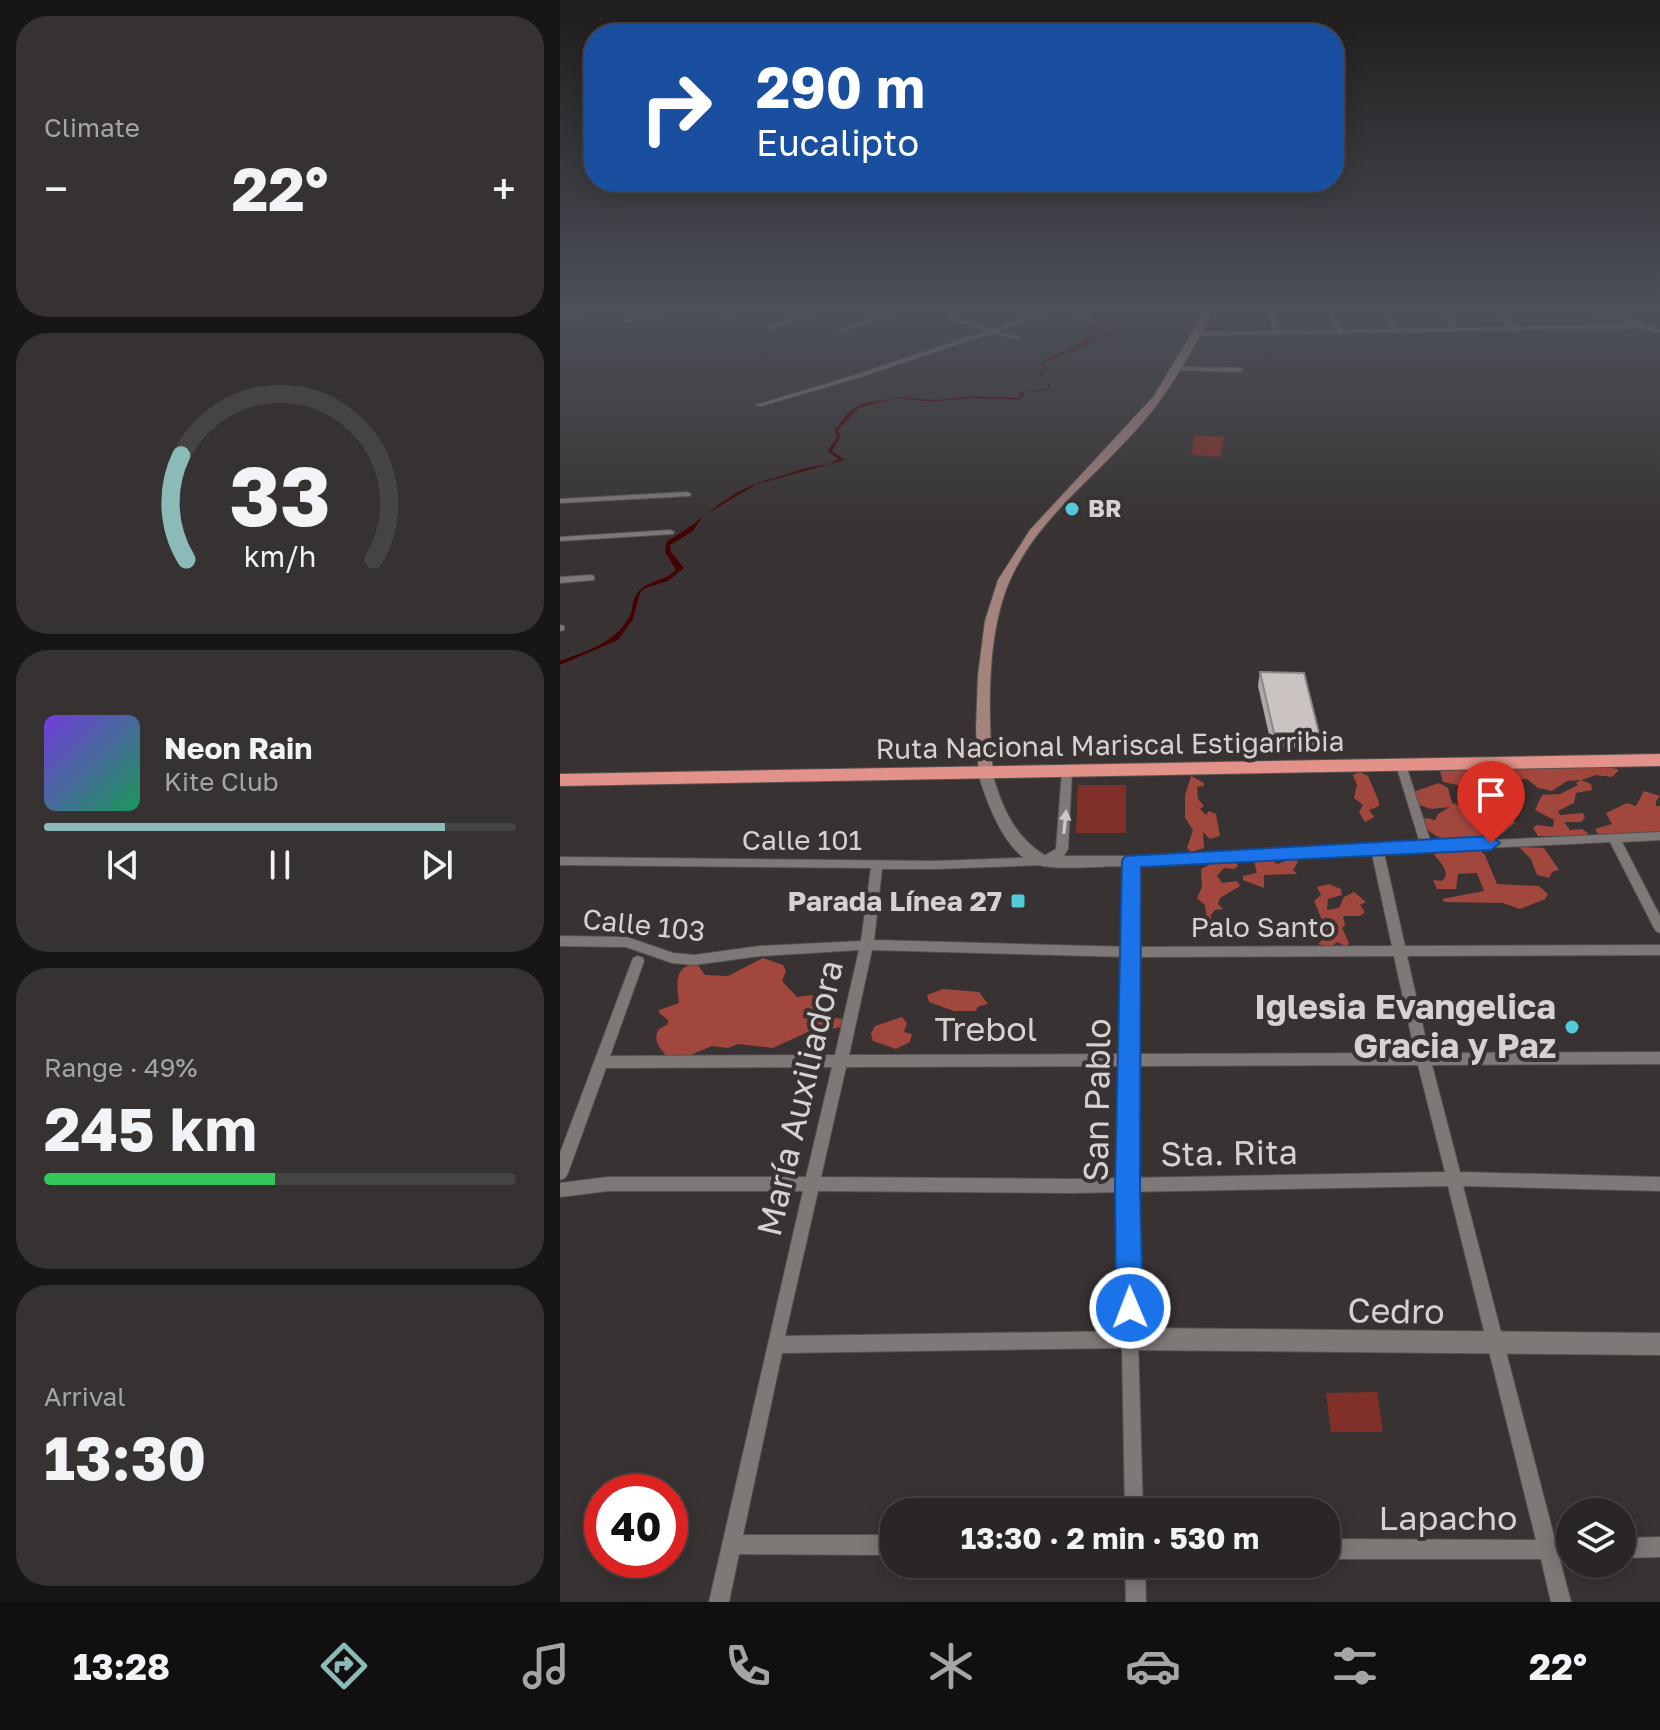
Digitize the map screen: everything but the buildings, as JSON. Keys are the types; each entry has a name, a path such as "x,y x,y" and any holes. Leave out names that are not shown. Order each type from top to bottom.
{"highway":[{"name":"Ruta Nacional Mariscal Estigarribia","path":"560,780 1660,752"},
{"name":"Ruta Nacional Mariscal Estigarribia","path":"560,772 1067,771 1660,760"}],"main road":[{"path":"984,769 990,639 996,601 1005,577 1023,549 1157,398 1166,384"}],"street":[{"path":"759,405 826,384"},
{"path":"560,501 687,494"},
{"path":"560,539 670,532"},
{"path":"560,580 591,578"},
{"path":"1401,765 1427,847"},
{"path":"984,769 995,811 1023,849 1043,861 1132,861 1660,836"},
{"path":"1043,861 1059,854 1062,849 1067,771"},
{"path":"1614,838 1660,928"},
{"path":"1377,849 1424,1061 1561,1602"},
{"name":"Calle 101","path":"560,861 877,864 1043,861"},
{"name":"San Pablo","path":"1130,1339 1128,1185 1132,861"},
{"name":"María Auxiliadora","path":"719,1602 810,1183 867,945 877,864"},
{"name":"Calle 103","path":"560,941 627,942 672,958 694,960 760,951 867,945"},
{"name":"Palo Santo","path":"867,945 1130,952 1660,950"},
{"path":"560,1173 638,961"},
{"name":"Trebol","path":"601,1062 1660,1058"},
{"name":"Sta. Rita","path":"560,1190 608,1184 1128,1185 1455,1179 1660,1184"},
{"path":"775,1345 1130,1339 1134,1498"},
{"name":"Cedro","path":"1130,1339 1660,1344"},
{"path":"731,1544 880,1545"},
{"path":"1636,1548 1660,1547"},
{"name":"Lapacho","path":"1340,1549 1556,1551"},
{"path":"1135,1578 1136,1602"}],"shaded area":[{"path":"1049,384 1051,385 1048,390 1024,392 1024,397 1017,400 971,398 933,402 896,398 859,408 838,430 841,437 832,451 845,460 757,484 707,514 731,496 755,484 830,464 838,459 827,451 837,437 834,431 848,413 861,404 899,397 934,400 975,396 1018,398 1021,392 1047,389"},
{"path":"1195,435 1224,437 1220,457 1191,455"},
{"path":"702,517 693,531 670,545 671,552 684,568 668,581 645,588 640,593 633,619 618,640 560,665 560,661 598,646 622,628 639,591 676,570 665,552 667,541"},
{"path":"1604,765 1619,770 1612,777 1596,775 1581,780 1591,784 1592,790 1576,793 1574,803 1558,811 1560,815 1583,813 1585,817 1581,822 1564,822 1570,830 1582,829 1588,833 1586,836 1538,836 1533,828 1537,825 1553,827 1554,820 1535,810 1542,795 1560,794 1578,785 1576,783 1580,780 1567,781 1552,791 1538,788 1527,779 1517,780 1503,792 1491,793 1486,804 1476,802 1479,812 1488,810 1516,822 1491,843 1451,841 1433,834 1420,820 1435,820 1438,814 1450,807 1431,809 1417,804 1413,792 1439,783 1448,788 1452,803 1459,805 1471,800 1470,794 1462,786 1443,782 1440,771"},
{"path":"1360,772 1368,776 1379,802 1379,806 1369,810 1374,817 1365,822 1359,812 1363,805 1354,798 1357,785 1353,775"},
{"path":"1191,776 1204,783 1204,786 1197,787 1198,799 1204,806 1200,809 1206,815 1209,811 1216,814 1220,836 1210,839 1203,832 1204,848 1191,852 1187,848 1193,830 1185,818 1185,795"},
{"path":"1078,785 1126,785 1126,833 1076,833"},
{"path":"1644,791 1660,796 1656,806 1660,806 1660,833 1598,834 1595,829 1612,824 1606,813 1627,803 1636,806"},
{"path":"1476,847 1485,855 1497,884 1539,886 1548,894 1545,899 1520,909 1503,903 1445,902 1442,899 1484,891 1477,873 1458,874 1456,889 1437,889 1433,880 1442,881 1446,874 1434,854"},
{"path":"1519,847 1544,848 1559,870 1552,872 1549,878 1537,875 1531,859"},
{"path":"1269,858 1277,864 1294,858 1298,862 1293,870 1297,874 1264,875 1264,888 1243,880 1243,876 1257,873 1254,861"},
{"path":"1234,860 1238,866 1234,869 1224,868 1217,876 1222,883 1237,881 1240,886 1220,898 1218,904 1223,909 1215,910 1211,920 1207,921 1205,905 1197,898 1202,887 1201,869 1217,861"},
{"path":"1329,884 1341,889 1342,895 1328,899 1327,910 1339,908 1344,897 1354,892 1366,902 1360,905 1365,912 1360,916 1343,916 1345,925 1342,928 1349,943 1347,947 1337,942 1331,947 1318,944 1325,938 1326,929 1314,901 1321,895 1317,887"},
{"path":"763,958 783,965 786,971 782,981 797,997 812,995 819,1003 831,1008 828,1015 831,1018 847,1019 844,1026 824,1031 814,1029 773,1048 738,1044 728,1048 712,1046 686,1057 667,1056 660,1047 657,1033 668,1024 668,1020 659,1010 679,1003 680,972 689,965 697,964 705,975 728,976"},
{"path":"943,989 979,992 988,1004 979,1006 975,1011 954,1011 929,1002 927,995"},
{"path":"902,1017 907,1023 904,1032 912,1034 910,1042 896,1049 873,1041 871,1034 875,1026"},
{"path":"1377,1392 1383,1432 1331,1432 1326,1393"}],"place":[{"name":"BR","path":"1072,509"},
{"name":"Parada Línea 27","path":"1018,901"},
{"name":"Iglesia Evangelica Gracia y Paz","path":"1572,1027"}],"route":[{"path":"1130,1308 1128,1185 1132,861 1491,843"}]}
